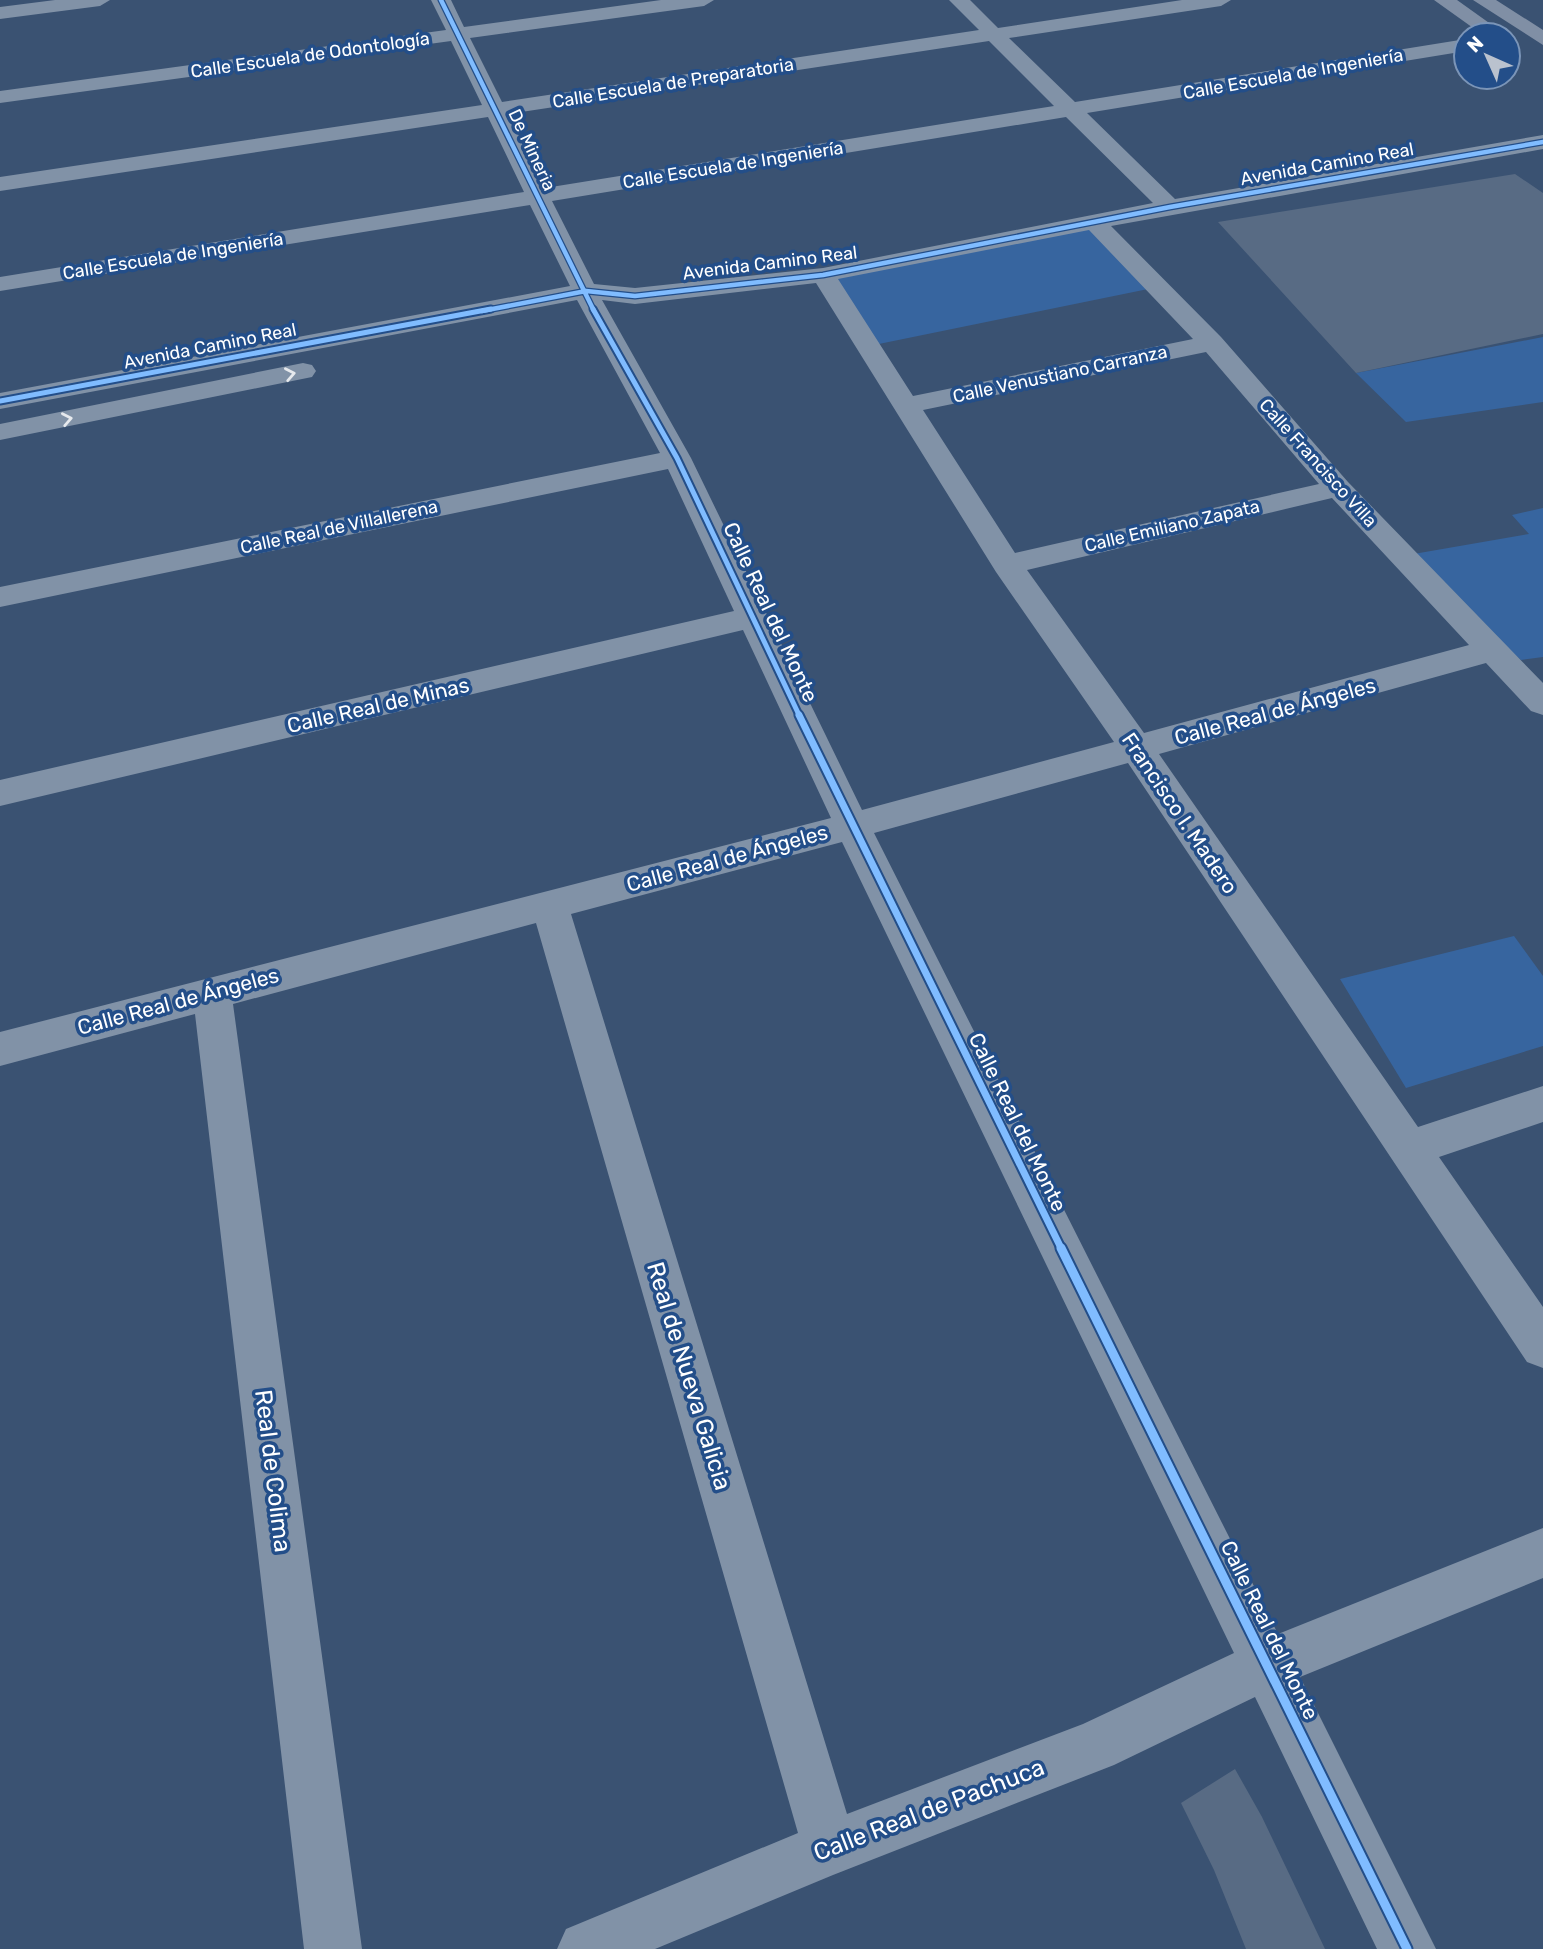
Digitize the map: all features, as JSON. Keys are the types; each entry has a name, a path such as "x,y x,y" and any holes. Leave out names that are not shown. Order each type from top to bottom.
{"main road":[{"path":"1444,0 1475,21"},
{"path":"1483,0 1543,39"}],"street":[{"path":"0,13 100,0"},
{"name":"De Mineria","path":"441,0 536,196 591,302"},
{"name":"Calle Escuela de Odontología","path":"0,97 704,0"},
{"path":"959,0 1170,207"},
{"name":"Calle Escuela de Preparatoria","path":"0,184 1220,0"},
{"name":"Calle Escuela de Ingeniería","path":"0,284 1072,112 1452,47"},
{"name":"Avenida Camino Real","path":"0,401 591,302 823,275 1170,207 1543,142"},
{"name":"Calle Francisco Villa","path":"1094,222 1212,343 1338,488 1543,703"},
{"name":"Francisco I. Madero","path":"823,275 908,405 1007,565 1137,749 1543,1346"},
{"name":"Avenida Camino Real","path":"352,361 591,302"},
{"name":"Calle Real del Monte","path":"591,302 677,458 755,617 852,826 1407,1949"},
{"name":"Calle Venustiano Carranza","path":"908,405 1212,343"},
{"name":"Avenida Camino Real","path":"0,432 325,367"},
{"name":"Calle Real de Villallerena","path":"0,597 677,458"},
{"name":"Calle Emiliano Zapata","path":"1007,565 1338,488"},
{"name":"Calle Real de Minas","path":"0,793 755,617"},
{"name":"Calle Real de Ángeles","path":"0,1049 852,826 1493,650"},
{"name":"Real de Nueva Galicia","path":"548,904 830,1848"},
{"name":"Real de Colima","path":"212,992 333,1949"},
{"path":"1409,1148 1543,1104"},
{"name":"Calle Real de Pachuca","path":"586,1949 830,1848 1095,1746 1267,1664 1543,1553"}],"shaded area":[{"path":"1094,222 1158,287 869,346 823,275"},
{"path":"1543,337 1543,402 1406,422 1356,373"},
{"path":"1543,508 1543,657 1521,660 1402,556 1529,534 1512,515"},
{"path":"1514,936 1543,976 1543,1046 1406,1088 1340,979"}],"building":[{"path":"1515,174 1543,193 1543,334 1356,373 1218,222"},
{"path":"1235,1769 1262,1817 1325,1949 1246,1949 1214,1870 1181,1803"}],"cycle path":[{"path":"441,0 595,312 677,458 852,826 1407,1949"},
{"path":"0,401 586,291 635,296 823,275 1170,207 1543,142"}]}
